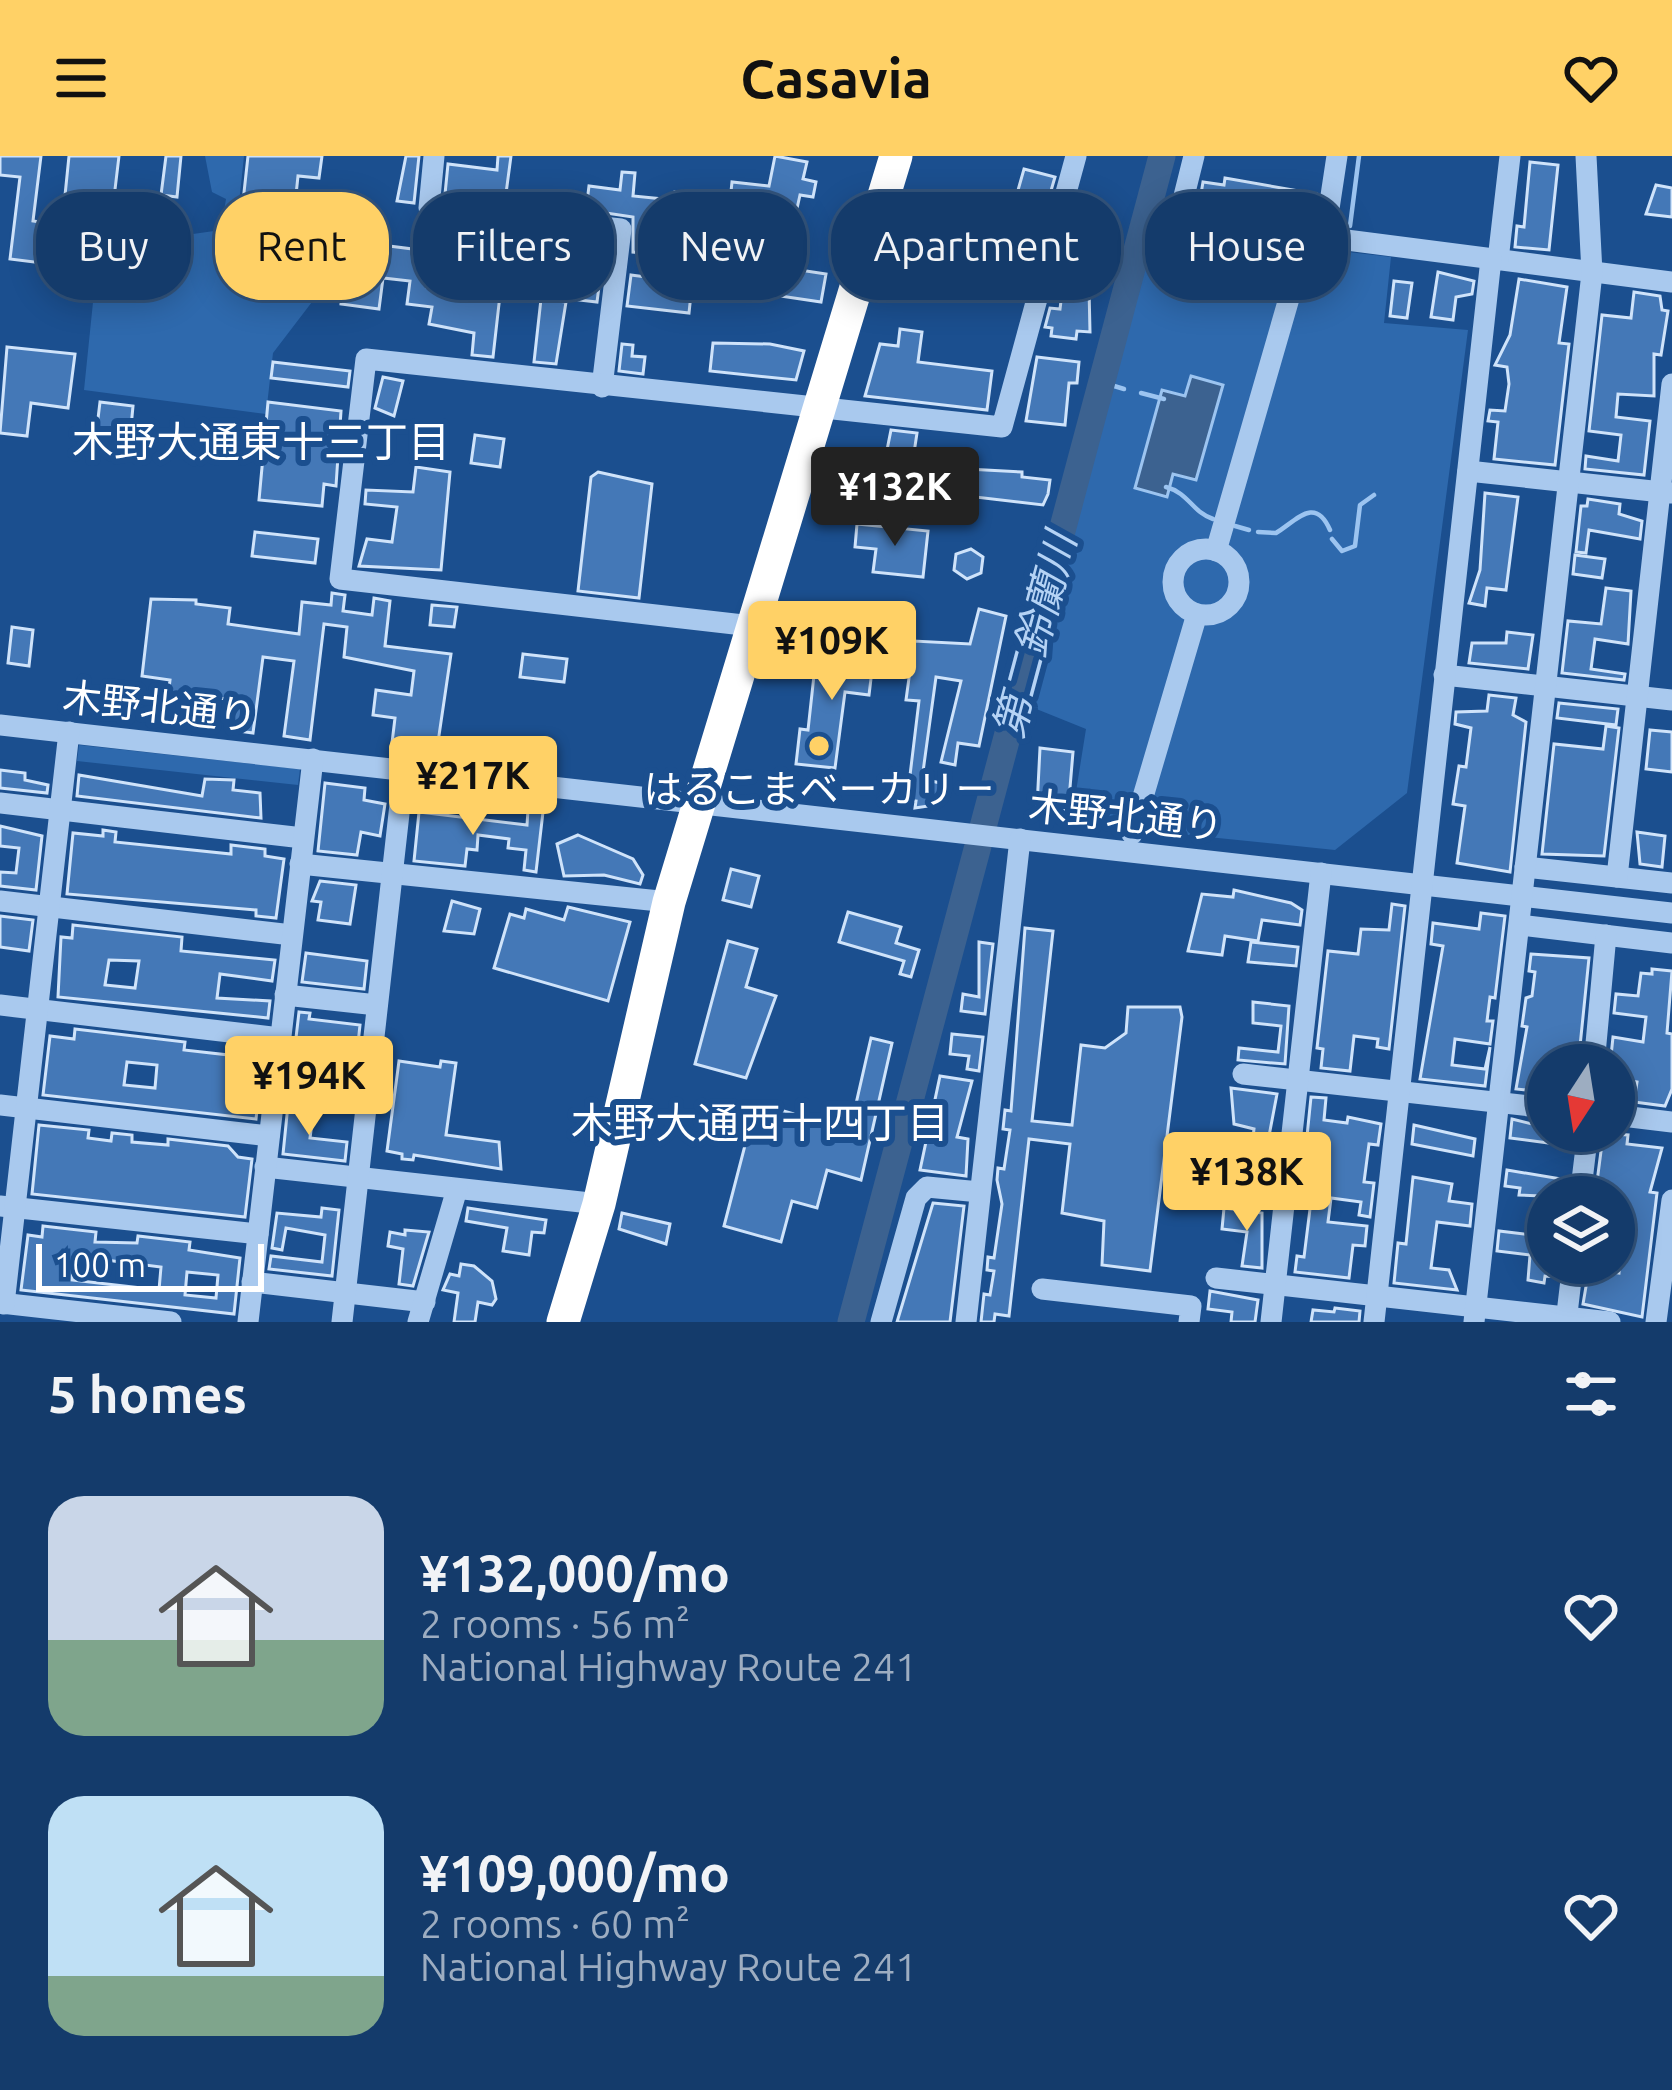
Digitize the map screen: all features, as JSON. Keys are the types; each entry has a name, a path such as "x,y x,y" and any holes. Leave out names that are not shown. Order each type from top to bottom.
{"highway":[{"path":"563,1322 598,1204 669,902 896,156"}],"street":[{"path":"434,156 429,208 621,229 602,387"},
{"path":"752,626 340,579 366,359 1002,427 1076,156"},
{"path":"1184,192 1194,156"},
{"path":"1327,192 1337,156"},
{"path":"1374,1322 1444,675 1510,156"},
{"path":"1475,1314 1592,273 1586,156"},
{"path":"1348,243 1672,282"},
{"path":"1216,550 1296,300"},
{"path":"1617,877 1666,492 1672,384"},
{"path":"1468,471 1666,492"},
{"path":"1216,550 1234,564 1239,586 1229,606 1197,614 1177,598 1174,573 1190,553 1216,550"},
{"path":"1132,834 1197,614"},
{"path":"1444,675 1672,700"},
{"name":"木野北通り","path":"0,724 1672,913"},
{"path":"69,732 26,1108 8,1207 2,1304 171,1322"},
{"path":"248,1322 313,759"},
{"path":"343,1322 404,769"},
{"path":"0,802 302,838"},
{"path":"966,1322 1020,839"},
{"path":"300,864 669,902"},
{"path":"1525,867 1672,884"},
{"path":"1271,1322 1321,873"},
{"path":"0,901 292,935"},
{"path":"1520,925 1672,943"},
{"path":"1596,1044 1606,935"},
{"path":"285,995 377,1005"},
{"path":"0,1005 280,1038"},
{"path":"1243,1074 1527,1105"},
{"path":"275,1083 368,1092"},
{"path":"0,1105 269,1136"},
{"path":"1635,1118 1672,1122"},
{"path":"266,1167 598,1204"},
{"path":"881,1322 916,1198 927,1187 980,1192"},
{"path":"252,1282 346,1293 422,1312 458,1189"},
{"path":"1656,1322 1672,1200"},
{"path":"8,1207 258,1234"},
{"path":"1216,1278 1377,1296 1475,1314 1610,1322"},
{"path":"1567,1320 1571,1284"},
{"path":"1042,1288 1190,1306 1189,1322"}],"shaded area":[{"path":"205,156 244,156 240,192 212,192"},
{"path":"215,231 215,300 313,300 273,353 266,414 84,390 93,300 191,300 191,234"},
{"path":"1145,251 1145,300 1348,300 1348,252 1391,257 1384,323 1468,330 1407,793 1335,850 1071,823 1086,729 1024,704"},
{"path":"1191,376 1223,385 1196,480 1173,474 1167,497 1135,488 1162,390 1185,396"},
{"path":"79,745 300,769 298,785 77,761"}],"building":[{"path":"0,156 41,156 33,221 36,262 10,259 20,177 0,175"},
{"path":"69,156 119,156 115,192 65,192"},
{"path":"166,156 181,156 177,192 161,192"},
{"path":"248,156 322,156 319,178 298,176 296,192 244,192"},
{"path":"406,156 419,156 413,203 397,201"},
{"path":"498,156 511,156 506,192 445,192 448,164 497,170"},
{"path":"775,156 807,162 803,179 816,182 813,197 807,192 731,192 732,182 769,186"},
{"path":"1530,162 1558,165 1549,250 1515,247 1517,226 1524,227"},
{"path":"1024,169 1055,177 1051,192 1018,192"},
{"path":"622,172 635,173 638,252 633,252 633,217 614,214 614,192 588,192 589,186 620,190"},
{"path":"1225,178 1305,192 1201,192 1203,182 1224,185"},
{"path":"1656,185 1672,188 1672,217 1646,214"},
{"path":"389,246 413,249 413,300 499,300 493,357 472,355 474,333 429,324 432,307 407,304 410,281 389,279"},
{"path":"807,271 826,274 821,302 807,300"},
{"path":"1438,272 1474,281 1472,294 1456,297 1453,320 1431,317"},
{"path":"631,275 638,276 638,300 690,300 689,313 627,306"},
{"path":"1519,279 1567,287 1559,343 1569,344 1555,465 1494,459 1498,422 1488,421 1490,410 1505,411 1509,384 1507,367 1495,365 1510,335"},
{"path":"1394,281 1412,283 1407,318 1390,316"},
{"path":"1634,292 1660,296 1662,310 1668,311 1661,355 1654,354 1654,396 1618,394 1616,417 1650,421 1644,475 1585,469 1586,456 1618,461 1621,435 1589,431 1602,315 1631,318"},
{"path":"341,300 380,300 379,309 341,304"},
{"path":"541,300 566,302 556,364 534,362"},
{"path":"1061,300 1089,300 1090,332 1077,331 1076,339 1051,336 1052,328 1045,327 1050,308 1060,309"},
{"path":"900,329 922,332 918,362 992,371 987,410 865,396 880,344 898,346"},
{"path":"713,343 770,344 804,351 796,380 710,371"},
{"path":"622,344 633,345 632,356 645,357 643,374 619,371"},
{"path":"7,347 75,354 68,408 31,403 27,436 0,433"},
{"path":"1037,357 1079,362 1077,383 1069,383 1065,425 1026,421"},
{"path":"273,362 350,371 348,387 271,378"},
{"path":"383,377 403,381 394,416 375,408"},
{"path":"100,402 133,406 130,438 124,442 96,435"},
{"path":"268,402 341,411 336,486 324,484 322,506 259,500"},
{"path":"891,430 917,433 912,466 1022,472 1022,477 1050,480 1048,494 1043,505 890,487 890,481 881,480"},
{"path":"475,435 504,439 500,467 471,463"},
{"path":"416,467 450,472 441,570 359,566 367,539 392,542 397,507 365,504 366,490 413,492"},
{"path":"598,472 652,484 639,598 578,591 591,477"},
{"path":"1485,493 1518,497 1506,590 1487,588 1485,606 1469,603 1480,570"},
{"path":"1588,499 1620,504 1619,514 1642,521 1640,539 1589,530 1586,553 1576,552 1581,506 1587,506"},
{"path":"857,524 928,531 923,577 873,572 876,549 855,547"},
{"path":"255,532 318,539 315,563 252,556"},
{"path":"971,549 983,557 981,573 967,579 954,570 956,554"},
{"path":"1575,555 1605,559 1602,578 1573,574"},
{"path":"1606,588 1631,591 1628,644 1595,639 1591,669 1625,674 1624,680 1562,673 1568,621 1601,624"},
{"path":"332,593 345,595 343,611 372,615 374,598 390,601 385,646 451,654 437,749 392,743 395,718 373,715 376,690 411,695 414,671 344,657 347,627 324,624 310,740 284,736 294,661 263,657 253,733 231,730 235,699 168,696 170,680 142,676 151,599 196,600 196,604 230,608 228,624 299,634 302,602 331,605"},
{"path":"432,605 457,607 454,627 430,625"},
{"path":"979,609 1006,616 979,746 958,743 955,765 941,762 961,681 936,677 922,779 945,784 942,804 915,808 916,801 907,800 919,701 906,700 914,641 970,644"},
{"path":"12,627 33,630 29,666 8,663"},
{"path":"1507,632 1533,635 1528,669 1469,663 1472,643 1506,643"},
{"path":"817,648 874,654 869,695 845,692 835,768 796,764 800,729 808,730"},
{"path":"523,654 567,659 564,682 520,677"},
{"path":"1489,695 1516,698 1513,715 1526,722 1510,872 1457,863 1465,806 1453,804 1459,766 1466,767 1471,728 1455,724 1456,712 1487,711"},
{"path":"1559,703 1618,709 1616,725 1557,718"},
{"path":"1606,726 1619,728 1604,856 1542,854 1554,744 1603,749"},
{"path":"1650,730 1672,732 1672,772 1646,769"},
{"path":"1040,748 1073,752 1068,811 1037,807"},
{"path":"0,770 25,773 25,780 48,785 47,793 0,788"},
{"path":"79,775 202,796 205,779 234,780 233,790 260,793 261,818 77,796"},
{"path":"325,783 365,788 364,800 385,804 380,836 361,832 357,855 318,851"},
{"path":"528,810 543,812 536,872 524,870 526,850 508,848 509,839 478,835 477,850 467,849 465,866 414,861 419,812 527,825"},
{"path":"0,826 42,836 36,890 0,886 0,872 16,873 19,848 0,846"},
{"path":"103,830 116,832 115,842 231,854 231,845 265,849 265,856 284,859 276,918 256,916 256,910 67,894 73,833 103,836"},
{"path":"1637,832 1665,836 1662,867 1640,864"},
{"path":"578,835 633,859 643,875 640,884 604,875 564,876 557,844"},
{"path":"731,869 759,876 751,907 723,900"},
{"path":"320,881 356,885 350,924 318,920 321,902 312,901"},
{"path":"1234,890 1291,903 1302,910 1300,925 1262,920 1258,941 1225,936 1222,955 1188,951 1202,894 1233,897"},
{"path":"452,901 480,909 474,934 444,931"},
{"path":"1392,904 1405,906 1389,1049 1377,1047 1378,1039 1354,1036 1350,1071 1321,1068 1323,1049 1317,1048 1328,951 1358,954 1361,929 1389,930"},
{"path":"568,907 630,922 608,1001 494,968 510,914 524,918 526,909 564,920"},
{"path":"848,912 901,927 896,943 919,950 911,977 900,974 904,961 839,942"},
{"path":"1481,913 1505,916 1495,998 1490,997 1487,1021 1493,1021 1490,1044 1455,1039 1452,1065 1485,1069 1490,1047 1485,1086 1420,1079 1443,946 1431,944 1433,923 1479,929"},
{"path":"0,916 33,920 29,951 0,947"},
{"path":"73,925 182,937 181,951 275,960 272,981 220,974 217,998 270,1001 268,1018 58,997 61,937 72,938","holes":["109,960 139,961 135,988 105,985"]},
{"path":"1025,928 1053,931 1032,1121 1072,1125 1081,1045 1105,1048 1126,1033 1128,1007 1180,1007 1182,1017 1150,1271 1102,1265 1104,1221 1062,1213 1070,1144 1029,1139 1009,1316 995,1314 994,1322 981,1322 984,1294 990,1295 994,1271 987,1270 988,1257 994,1258 1002,1204 998,1168 1004,1169 1010,1130 1003,1129 1005,1110 1011,1111"},
{"path":"728,941 757,949 746,987 776,996 746,1078 695,1064"},
{"path":"979,942 993,944 985,1014 961,1011 963,994 979,997"},
{"path":"1251,942 1298,947 1296,966 1248,962"},
{"path":"306,953 367,961 364,989 302,982"},
{"path":"1531,954 1589,958 1580,1044 1527,1044 1527,1090 1516,1089 1527,1027 1522,1026 1526,998 1532,996 1535,972 1529,971"},
{"path":"1652,969 1672,971 1667,1033 1672,1034 1672,1089 1665,1106 1635,1102 1635,1044 1612,1044 1613,1037 1643,1042 1646,1017 1614,1013 1616,994 1638,996 1641,973 1652,974"},
{"path":"1253,1002 1289,1006 1285,1064 1238,1060 1239,1048 1278,1052 1281,1026 1253,1023"},
{"path":"299,1012 310,1013 309,1019 360,1025 356,1062 351,1061 348,1075 326,1073 329,1060 294,1055"},
{"path":"75,1029 185,1042 184,1050 229,1055 230,1047 251,1050 250,1058 263,1059 256,1119 43,1095 50,1036 74,1039","holes":["127,1062 157,1065 155,1088 124,1085"]},
{"path":"952,1034 983,1037 979,1071 967,1069 969,1056 950,1054"},
{"path":"871,1038 892,1043 861,1180 827,1170 817,1208 792,1201 781,1242 724,1226 756,1103 850,1130"},
{"path":"399,1061 440,1067 441,1061 456,1063 446,1135 499,1142 501,1169 414,1155 413,1160 402,1159 402,1154 387,1151"},
{"path":"940,1076 972,1081 957,1137 968,1139 966,1176 920,1170"},
{"path":"1231,1088 1277,1094 1269,1136 1277,1136 1271,1188 1223,1183 1224,1164 1250,1163 1254,1129 1234,1124"},
{"path":"1311,1097 1326,1098 1324,1120 1347,1123 1348,1117 1381,1124 1378,1145 1369,1144 1364,1182 1374,1183 1370,1217 1359,1215 1361,1202 1331,1198 1328,1222 1367,1226 1365,1246 1353,1245 1349,1278 1295,1272 1297,1256 1304,1257 1312,1193 1306,1146"},
{"path":"288,1105 314,1108 310,1138 347,1142 345,1161 283,1154"},
{"path":"1512,1119 1527,1123 1527,1140 1510,1138"},
{"path":"39,1125 89,1130 88,1138 111,1141 112,1133 132,1135 132,1142 168,1145 168,1139 228,1146 238,1157 252,1159 245,1217 32,1194"},
{"path":"1414,1125 1475,1139 1473,1156 1412,1144"},
{"path":"1635,1145 1662,1148 1650,1192 1657,1193 1642,1317 1583,1304 1586,1284 1635,1284 1635,1176 1598,1176 1601,1152 1635,1152"},
{"path":"1507,1170 1543,1176 1527,1176 1527,1195 1519,1195 1520,1188 1505,1186"},
{"path":"1413,1177 1452,1184 1449,1201 1472,1204 1470,1226 1437,1222 1431,1268 1449,1270 1457,1290 1394,1283 1398,1243 1406,1244"},
{"path":"933,1203 964,1206 950,1322 897,1322"},
{"path":"322,1208 339,1210 332,1276 269,1269 271,1256 322,1262 325,1235 286,1228 282,1250 272,1248 277,1213 321,1217"},
{"path":"468,1208 546,1220 544,1233 532,1232 529,1255 503,1251 507,1228 466,1221"},
{"path":"1224,1208 1262,1213 1262,1268 1242,1266 1247,1232 1222,1229"},
{"path":"622,1213 670,1224 666,1244 619,1229"},
{"path":"43,1226 96,1232 95,1242 137,1243 138,1236 190,1242 189,1250 240,1258 234,1314 21,1290 28,1235 42,1237","holes":["74,1256 161,1267 159,1290 72,1280","187,1272 218,1275 216,1298 185,1295"]},
{"path":"405,1230 429,1232 413,1286 399,1284 403,1249 388,1246 390,1232 405,1235"},
{"path":"1499,1231 1527,1234 1527,1255 1497,1251"},
{"path":"461,1264 474,1266 492,1281 496,1299 492,1305 478,1302 475,1322 454,1322 458,1293 443,1290 450,1274 459,1276"},
{"path":"1210,1291 1258,1300 1255,1322 1231,1322 1232,1312 1208,1309"},
{"path":"1335,1308 1360,1311 1359,1322 1311,1322 1313,1310 1334,1312"}],"waterway":[{"name":"第二鈴蘭川","path":"851,1322 1162,156"},
{"path":"1350,226 1359,156"},
{"path":"1101,382 1124,389"},
{"path":"1141,393 1164,399"},
{"path":"1166,487 1213,519"},
{"path":"1332,539 1342,551 1355,546 1360,505 1374,495"},
{"path":"1258,532 1276,533 1312,512 1330,530"},
{"path":"1235,526 1249,530"}],"place":[{"name":"はるこまベーカリー","path":"819,746"}],"district":[{"name":"木野大通東十三丁目","path":"261,441"},
{"name":"木野大通西十四丁目","path":"760,1122"}]}
